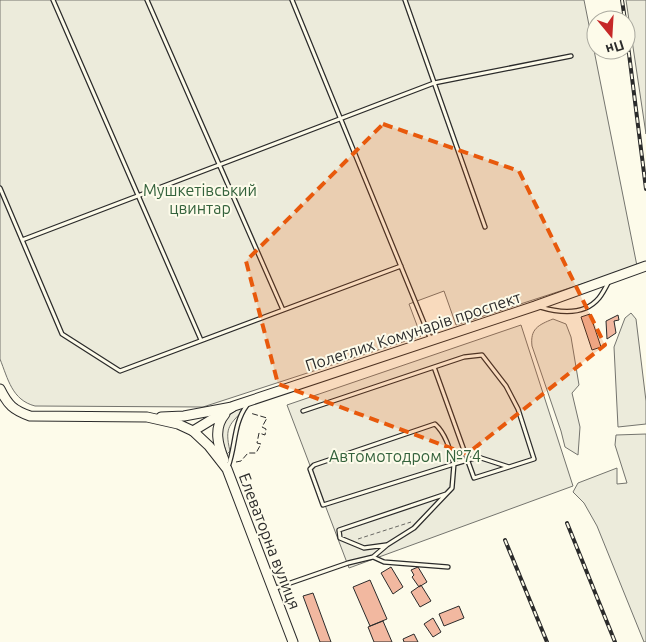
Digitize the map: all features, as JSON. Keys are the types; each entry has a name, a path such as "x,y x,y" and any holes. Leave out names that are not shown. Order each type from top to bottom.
{"main road":[{"name":"Полеглих Комунарів проспект","path":"193,432 234,406 250,400 535,306 646,266"},
{"path":"0,389 8,403 17,412 30,416 184,416 234,406"},
{"path":"227,470 221,454 217,428 222,416 234,406"},
{"name":"Елеваторна вулиця","path":"147,417 178,424 193,432 209,446 227,470 292,642"}],"lane":[{"path":"53,0 201,340"},
{"path":"147,0 283,310"},
{"path":"292,0 431,341"},
{"path":"405,0 485,226"},
{"path":"22,240 434,82 572,56"},
{"path":"0,188 62,334 120,371 401,266"},
{"path":"535,306 565,313 590,306 599,298 610,280"},
{"path":"303,411 434,367 464,357 482,356 506,386 518,409 534,459 474,478 434,367"},
{"path":"227,470 233,454 240,414 250,400"},
{"path":"272,589 373,557 387,544 414,528 447,494 452,488 454,464 450,448 440,429 435,424 314,465 310,469 323,505 454,464 478,457 509,467"},
{"path":"387,544 364,548 340,538 339,530 447,494"},
{"path":"373,557 384,562 448,567"}],"path":[{"path":"349,542 422,519"}],"highlighted area":[{"path":"383,124 519,171 605,345 467,454 278,384 246,261"}],"green space":[{"name":"Мушкетівський цвинтар","path":"0,0 584,0 586,10 586,60 596,60 637,266 456,325 444,291 409,304 421,336 203,407 35,406 27,403 16,394 0,359"},
{"path":"626,0 646,0 646,134 635,60 636,10 627,10"},
{"path":"631,313 636,319 646,401 646,424 618,427 614,347 625,318"},
{"path":"553,319 566,324 571,337 579,385 572,393 580,427 578,455 565,447 532,346 532,335 536,328"},
{"name":"Автомотодром №74","path":"521,325 573,486 349,568 287,405"},
{"path":"246,407 230,426 228,443 230,451 227,454 222,439 222,421 237,409"},
{"path":"646,434 646,642 644,642 597,526 584,503 573,492 578,483 617,468 617,484 627,483 615,445 616,435"}],"building":[{"path":"590,314 601,347 592,350 581,317"},
{"path":"618,315 619,320 614,321 616,333 607,339 606,321"},
{"path":"391,567 403,587 393,594 381,573"},
{"path":"418,567 427,582 419,587 412,577 414,575 411,570"},
{"path":"370,580 387,619 370,626 353,587"},
{"path":"421,585 431,601 420,607 411,592"},
{"path":"313,593 331,642 320,642 303,596"},
{"path":"459,606 464,618 444,626 439,614"},
{"path":"433,618 441,632 433,637 424,624"},
{"path":"383,621 392,642 374,642 368,627"},
{"path":"414,634 418,642 404,642 403,639"}],"railway":[{"path":"622,0 624,10"},
{"path":"630,60 646,189"},
{"path":"567,523 615,642"},
{"path":"505,540 547,642"}],"fence":[{"path":"236,462 241,461 248,453 256,453 261,444 257,443 259,433 265,435 266,429 262,427 267,418 250,413"}]}
